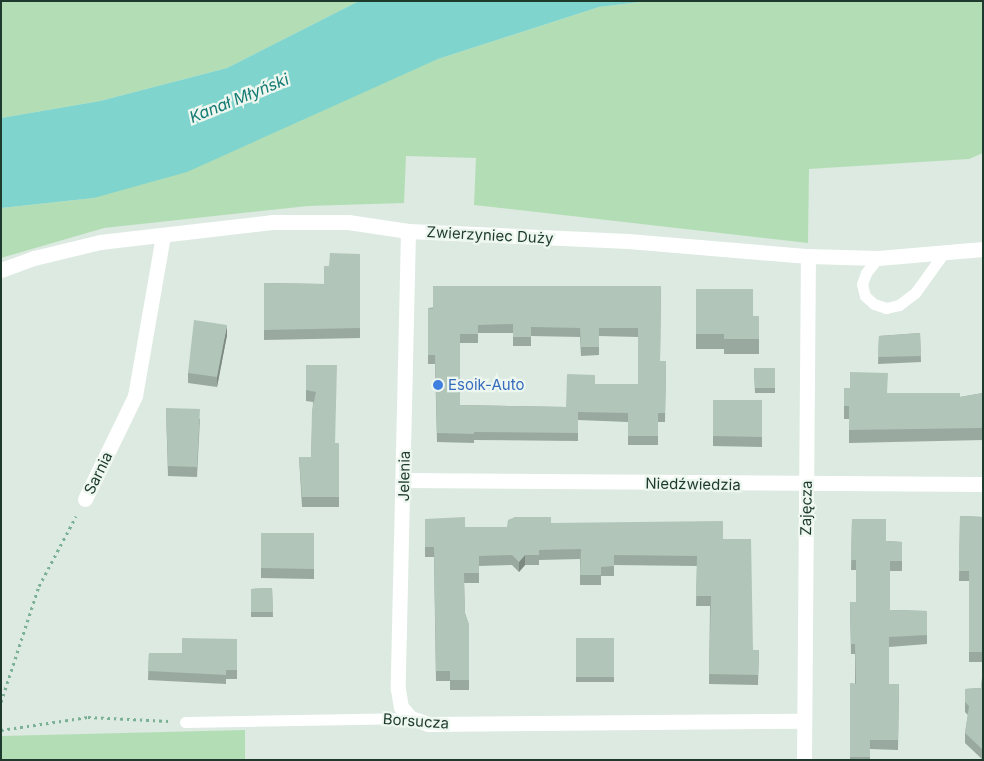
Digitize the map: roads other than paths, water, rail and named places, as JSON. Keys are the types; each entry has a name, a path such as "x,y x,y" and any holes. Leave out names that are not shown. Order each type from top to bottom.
{"street":[{"name":"Zwierzyniec Duży","path":"1,270 34,258 100,242 272,222 348,222 408,231 628,241 808,256 878,258 943,254 983,249"},
{"name":"Jelenia","path":"408,231 398,689 401,707 411,718"},
{"name":"Sarnia","path":"85,499 135,396 163,235"},
{"name":"Zajęcza","path":"804,760 802,721 808,256"},
{"name":"Niedźwiedzia","path":"404,480 806,485 983,484"},
{"name":"Borsucza","path":"411,718 428,724 802,721"}],"lane":[{"path":"878,258 866,272 862,284 865,296 874,304 886,308 899,305 914,294 943,254"},
{"name":"Borsucza","path":"185,722 411,718"}],"water":[{"name":"Kanał Młyński","path":"359,1 648,1 599,7 438,59 187,172 94,198 1,208 1,118 100,101 227,68"}],"place":[{"name":"Esoik-Auto","path":"438,385"}]}
